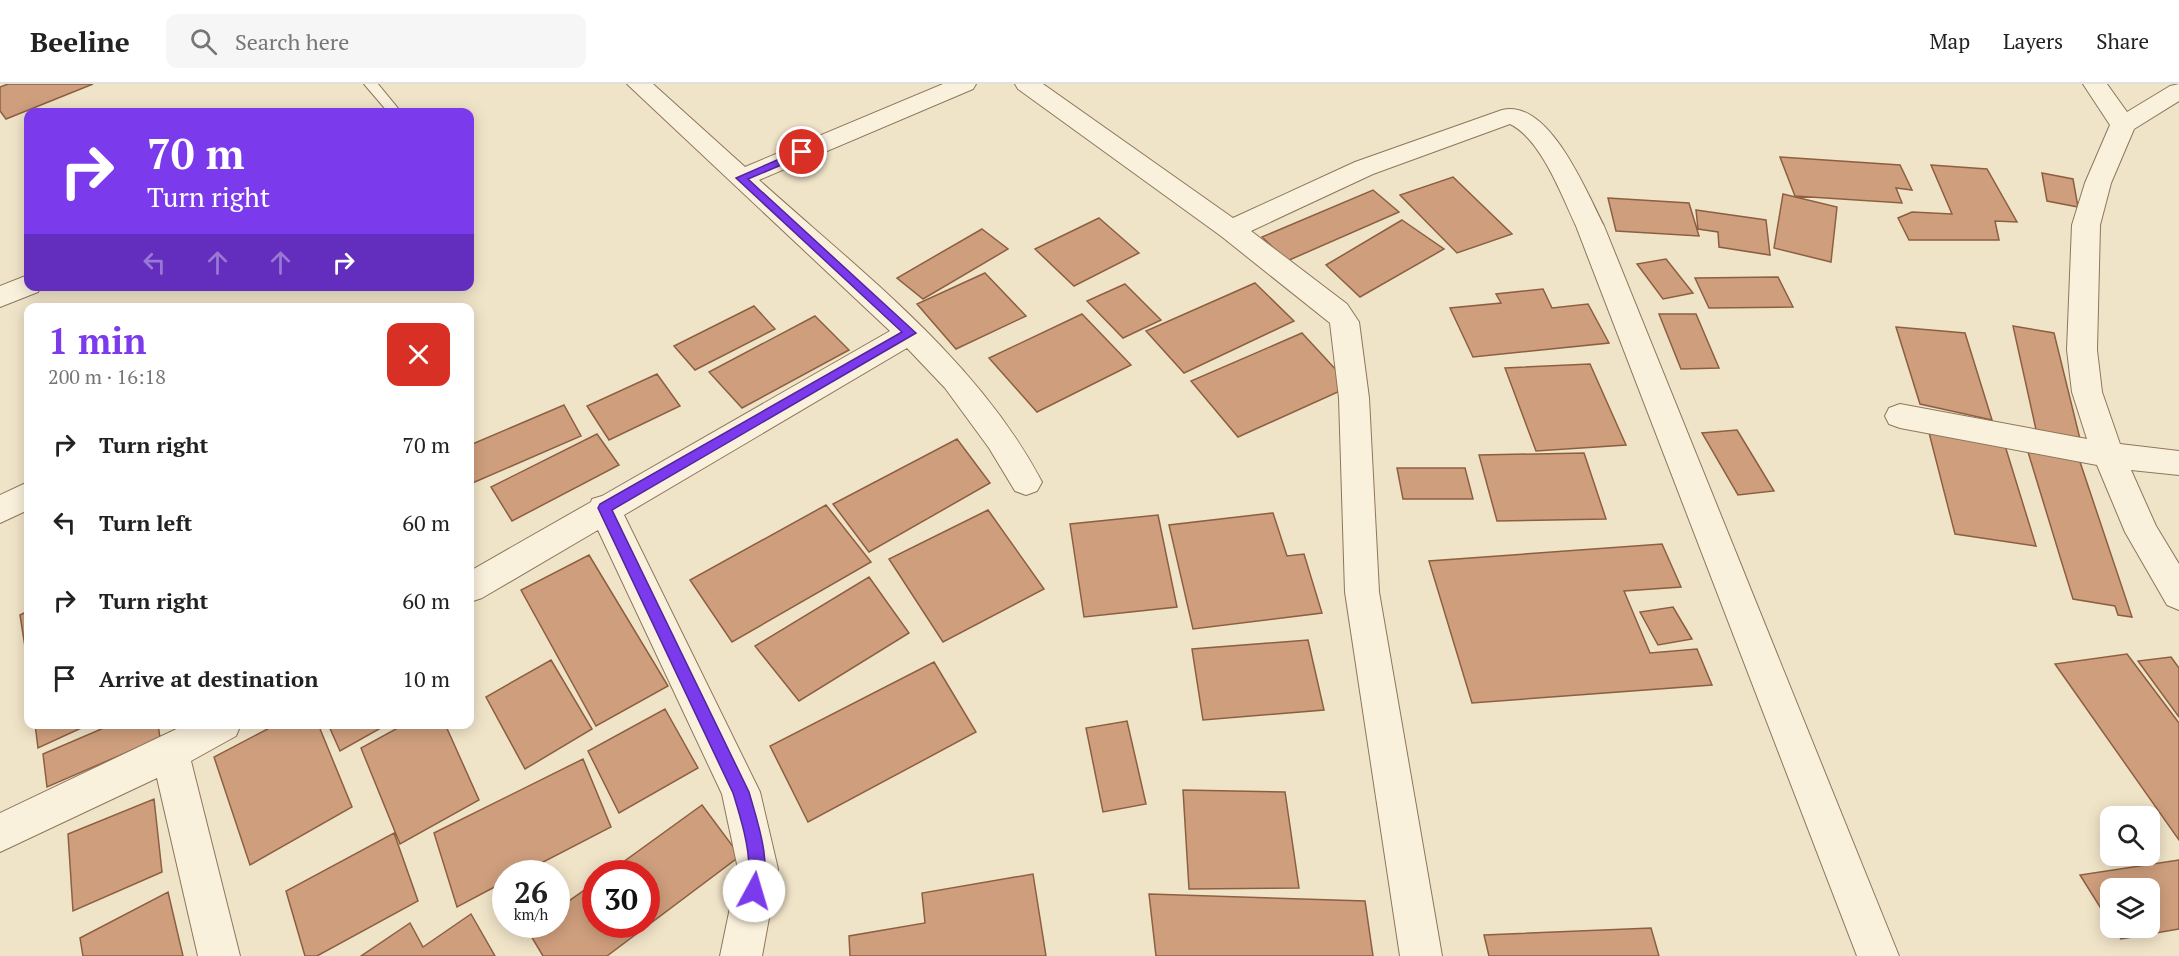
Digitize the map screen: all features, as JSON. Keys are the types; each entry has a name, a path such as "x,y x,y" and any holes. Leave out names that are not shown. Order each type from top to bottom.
{"street":[{"path":"639,84 910,333 956,380 1000,439 1026,482"},
{"path":"741,178 964,84"},
{"path":"1027,84 1231,230 1337,311 1344,322 1354,398 1362,592 1421,956"},
{"path":"2095,84 2123,125"},
{"path":"2179,90 2123,125 2098,183 2086,225 2082,350 2087,392 2108,455 2142,532 2179,595"},
{"path":"1231,230 1375,164 1512,115 1527,121 1555,159 1590,226 1878,956"},
{"path":"0,297 24,287"},
{"path":"474,586 604,508 910,333"},
{"path":"1900,416 2108,455 2179,463"},
{"path":"0,510 24,497"},
{"path":"604,508 741,792 758,869 741,956"},
{"path":"0,833 170,753 213,729"},
{"path":"170,753 219,956"}],"lane":[{"path":"371,84 392,108"}],"building":[{"path":"8,84 93,84 33,108 24,108 24,112 6,119 0,111 0,87"},
{"path":"1780,157 1900,165 1912,190 1896,188 1902,203 1795,196"},
{"path":"1931,165 1987,169 2017,222 1995,221 1999,240 1909,240 1898,218 1912,212 1952,214"},
{"path":"2042,173 2073,179 2078,207 2047,201"},
{"path":"1453,177 1512,234 1457,253 1400,195"},
{"path":"1373,190 1399,212 1287,261 1262,237"},
{"path":"1783,194 1837,207 1831,262 1774,248"},
{"path":"1608,198 1689,203 1699,236 1616,231"},
{"path":"1696,210 1766,220 1770,255 1719,247 1718,232 1698,229"},
{"path":"1099,218 1139,253 1074,286 1035,249"},
{"path":"1402,220 1444,249 1360,297 1326,265"},
{"path":"982,229 1008,249 923,299 897,278"},
{"path":"1666,259 1693,293 1663,299 1637,264"},
{"path":"985,273 1026,316 956,349 917,304"},
{"path":"1778,277 1793,307 1709,308 1695,278"},
{"path":"1255,283 1294,321 1184,373 1146,331"},
{"path":"1125,284 1161,320 1123,338 1087,301"},
{"path":"1543,289 1552,308 1588,304 1609,343 1473,357 1450,308 1501,303 1496,294"},
{"path":"754,306 775,329 695,370 674,346"},
{"path":"1082,314 1131,365 1037,412 989,358"},
{"path":"1659,314 1696,314 1719,368 1681,369"},
{"path":"815,316 849,350 742,408 709,372"},
{"path":"2013,326 2054,333 2081,443 2037,434"},
{"path":"1896,327 1965,333 1992,420 1920,404"},
{"path":"1302,333 1351,386 1238,437 1191,381"},
{"path":"1590,364 1626,445 1536,451 1505,368"},
{"path":"657,374 680,406 609,440 587,406"},
{"path":"564,405 581,436 474,482 474,443"},
{"path":"1927,425 2002,436 2036,546 1955,534"},
{"path":"1737,430 1774,491 1738,495 1702,433"},
{"path":"597,434 619,465 512,521 491,487"},
{"path":"957,439 990,483 869,552 833,504"},
{"path":"2028,452 2079,459 2132,617 2118,615 2115,606 2073,599"},
{"path":"1584,453 1606,519 1497,521 1479,455"},
{"path":"1397,468 1465,468 1473,499 1403,499"},
{"path":"826,505 871,562 732,642 690,580"},
{"path":"988,510 1044,589 943,642 889,559"},
{"path":"1273,513 1287,556 1304,554 1322,613 1193,629 1169,525"},
{"path":"1158,515 1177,607 1084,617 1070,524"},
{"path":"1662,544 1681,587 1624,591 1650,653 1697,649 1712,685 1472,703 1429,561"},
{"path":"589,555 668,686 596,726 521,590"},
{"path":"869,577 909,633 799,701 755,646"},
{"path":"1673,607 1692,639 1658,645 1640,612"},
{"path":"24,613 24,640 20,615"},
{"path":"1308,640 1324,710 1203,720 1192,649"},
{"path":"2127,654 2179,723 2179,840 2160,813 2160,806 2155,806 2055,664"},
{"path":"2171,657 2179,668 2179,717 2138,661"},
{"path":"551,660 592,729 525,769 486,697"},
{"path":"934,662 976,732 808,822 770,746"},
{"path":"665,709 698,768 619,813 588,751"},
{"path":"1127,721 1146,804 1103,812 1086,728"},
{"path":"36,729 79,729 38,748"},
{"path":"101,729 159,729 160,738 47,787 43,754"},
{"path":"267,729 320,729 352,807 250,865 214,757"},
{"path":"330,729 379,729 340,751"},
{"path":"396,729 447,729 479,800 400,844 361,748"},
{"path":"583,759 611,827 547,860 492,860 492,888 457,907 434,833"},
{"path":"1183,790 1285,792 1299,888 1189,889"},
{"path":"154,799 162,872 73,911 68,834"},
{"path":"702,805 740,856 660,916 660,860 626,860"},
{"path":"394,833 418,901 317,956 305,956 286,891"},
{"path":"2179,860 2179,929 2160,932 2160,878 2100,878 2100,907 2080,875 2139,866 2160,866 2160,863"},
{"path":"1033,874 1046,956 850,956 849,936 925,923 922,893"},
{"path":"168,892 183,956 83,956 80,938"},
{"path":"582,892 582,938 631,938 607,956 543,956 532,938 570,938 570,900"},
{"path":"1149,894 1365,901 1373,956 1156,956"},
{"path":"471,914 495,956 361,956 410,923 423,947"},
{"path":"1651,928 1659,956 1489,956 1484,935"}],"route":[{"path":"754,891 758,869 741,792 604,508 910,333 741,178 802,152"}]}
